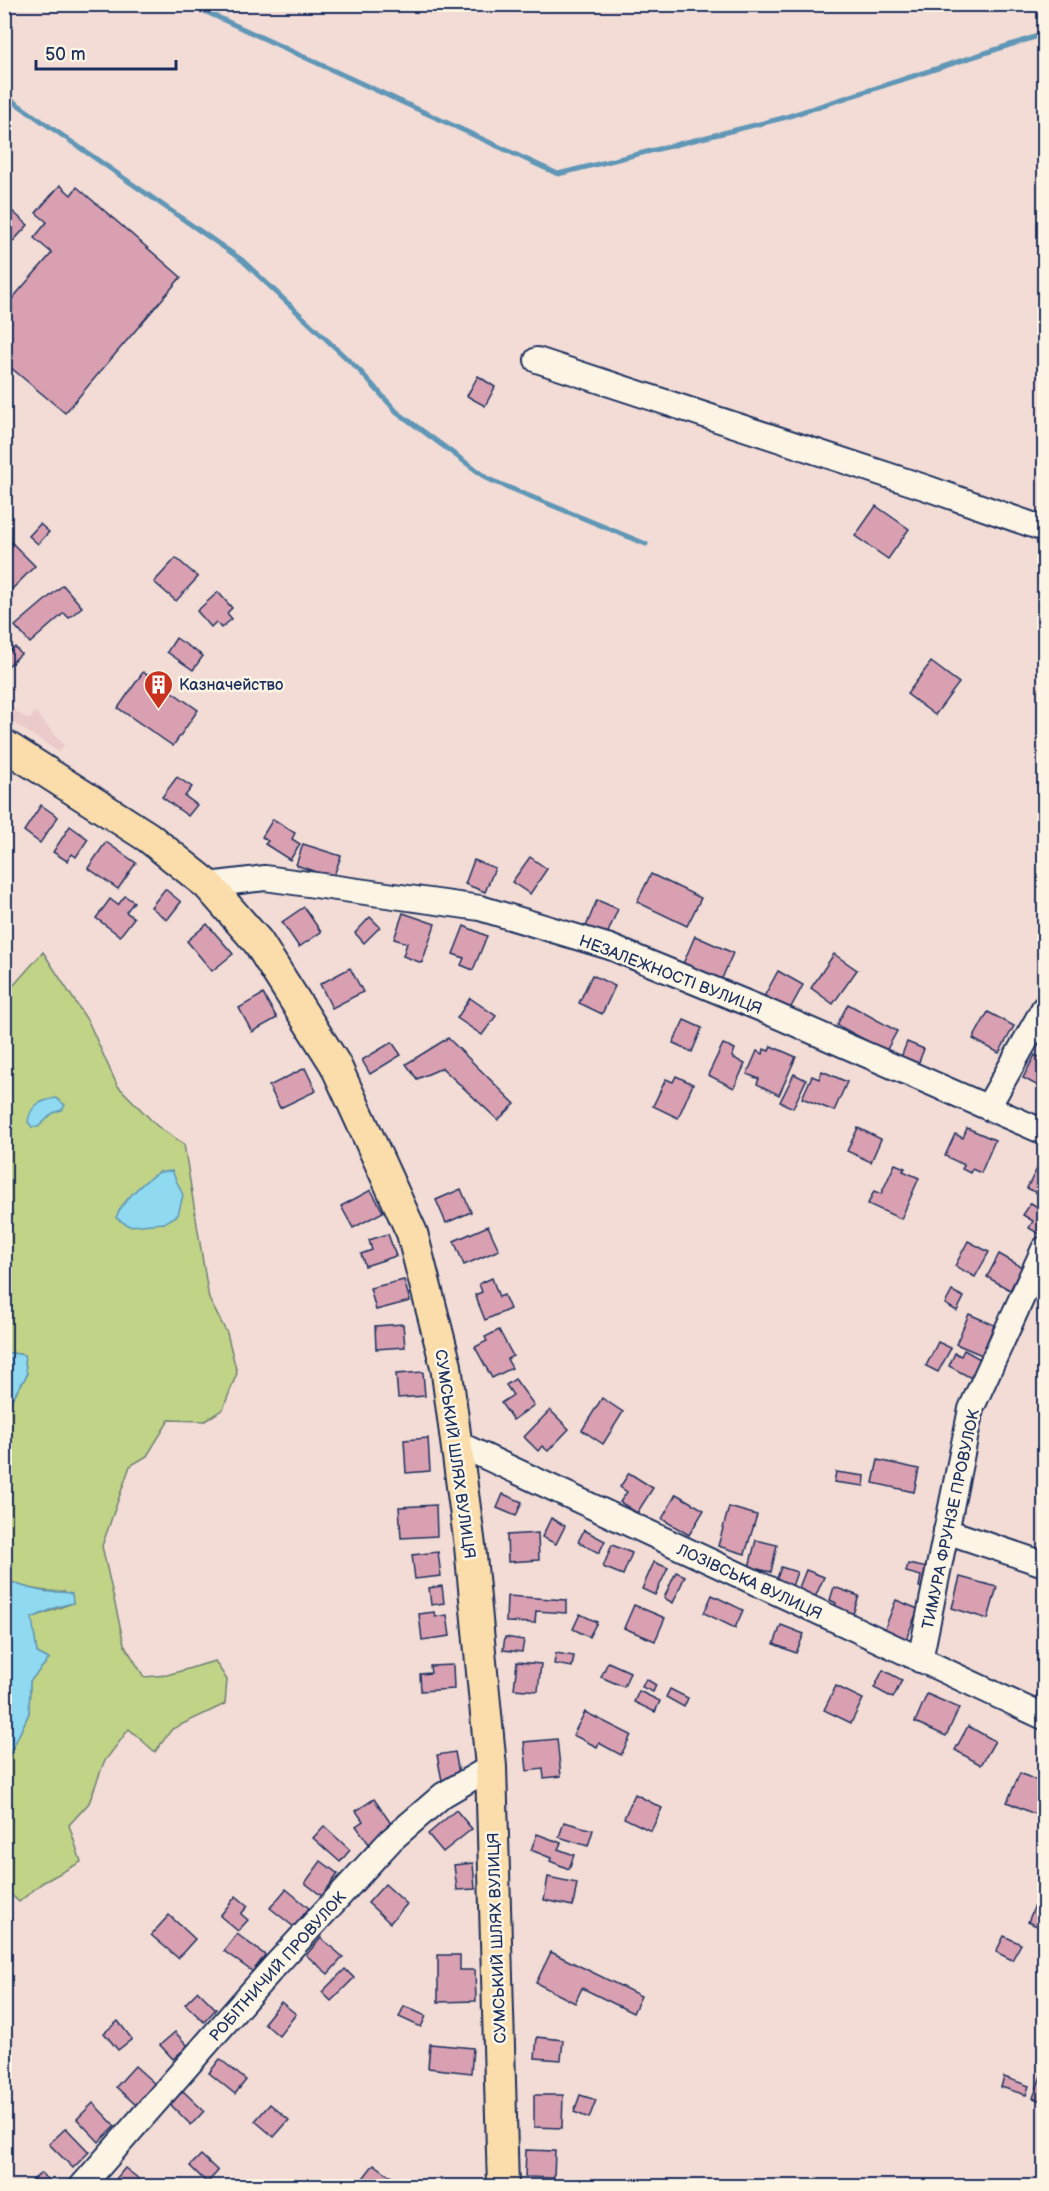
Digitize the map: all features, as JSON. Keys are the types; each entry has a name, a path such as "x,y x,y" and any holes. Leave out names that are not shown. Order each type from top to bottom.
{"main road":[{"name":"СУМСЬКИЙ ШЛЯХ ВУЛИЦЯ","path":"4,745 148,837 208,885 258,942 335,1064 412,1233 446,1366 470,1546 491,1767 503,2187"}],"street":[{"path":"537,360 924,487 1044,529"},
{"name":"НЕЗАЛЕЖНОСТІ ВУЛИЦЯ","path":"208,885 265,878 480,908 610,947 759,1008 1044,1132"},
{"path":"988,1107 1044,1008"},
{"name":"ТИМУРА ФРУНЗЕ ПРОВУЛОК","path":"920,1660 971,1409 1044,1249"},
{"name":"ЛОЗІВСЬКА ВУЛИЦЯ","path":"456,1443 1044,1717"},
{"path":"946,1531 1044,1564"},
{"name":"РОБІТНИЧИЙ ПРОВУЛОК","path":"82,2187 272,1969 391,1840 443,1795 491,1767"}],"shaded area":[{"path":"7,706 29,720 35,712 64,745 59,752 5,717"}],"green space":[{"path":"43,952 89,1023 117,1085 157,1126 184,1144 209,1299 227,1333 237,1373 223,1409 205,1421 169,1420 147,1456 130,1466 102,1546 124,1644 144,1677 167,1675 215,1661 227,1680 225,1704 172,1729 155,1752 129,1729 104,1762 89,1803 69,1825 81,1862 42,1883 19,1902 5,1889 5,1756 10,1754 29,1713 30,1681 49,1659 37,1653 31,1618 73,1603 64,1591 33,1589 4,1578 5,1410 27,1375 24,1355 5,1352 5,995","holes":["159,1172 164,1223 152,1223 126,1201"]}],"water":[{"path":"56,1098 65,1105 62,1110 53,1113 38,1127 32,1127 28,1122 34,1108 41,1102"},
{"path":"172,1171 183,1195 178,1215 164,1223 129,1226 116,1218 127,1199 146,1181 160,1172"},
{"path":"5,1352 24,1355 27,1375 5,1410"},
{"path":"4,1578 34,1589 72,1594 73,1603 32,1618 37,1653 49,1659 30,1681 29,1713 10,1754 5,1756"}],"building":[{"path":"60,185 71,195 77,187 181,277 65,413 4,362 4,308 52,253 34,238 47,222 36,213"},
{"path":"4,204 28,225 4,251"},
{"path":"478,376 495,387 485,406 467,396"},
{"path":"876,506 909,529 888,559 855,536"},
{"path":"40,524 49,532 38,544 29,536"},
{"path":"7,538 35,566 11,590 4,584 4,540"},
{"path":"176,558 198,577 176,601 154,582"},
{"path":"63,585 82,607 69,618 64,613 30,643 15,626"},
{"path":"218,592 232,608 227,613 232,619 221,628 216,622 211,627 197,611"},
{"path":"176,638 203,656 193,670 167,652"},
{"path":"15,647 21,654 8,666 4,663 4,648 9,652"},
{"path":"931,662 959,683 935,715 907,694"},
{"name":"Казначейство","path":"143,672 198,710 173,746 118,708"},
{"path":"177,777 192,787 185,796 197,805 188,816 162,797"},
{"path":"41,805 58,817 40,843 24,831"},
{"path":"273,819 295,833 292,839 300,844 290,860 265,844 268,841 262,837"},
{"path":"70,826 88,839 76,857 72,854 67,861 53,852"},
{"path":"106,842 136,863 118,889 88,868"},
{"path":"303,844 341,856 333,878 296,865"},
{"path":"530,857 547,869 530,894 512,882"},
{"path":"474,860 495,868 485,892 465,884"},
{"path":"651,874 701,898 687,926 637,902"},
{"path":"165,889 181,902 167,920 151,907"},
{"path":"125,896 134,902 126,912 134,918 120,936 96,918 110,899 118,905"},
{"path":"597,900 618,909 606,937 585,929"},
{"path":"304,907 321,932 299,947 282,922"},
{"path":"403,913 435,924 422,963 403,956 407,943 394,939"},
{"path":"370,917 380,927 364,943 355,933"},
{"path":"207,924 233,954 212,971 187,941"},
{"path":"464,926 487,936 473,970 461,965 464,958 453,954"},
{"path":"695,936 733,953 720,983 682,966"},
{"path":"834,954 857,970 833,1004 811,988"},
{"path":"350,968 363,992 332,1008 320,984"},
{"path":"778,971 803,985 785,1018 760,1004"},
{"path":"592,975 615,986 602,1014 579,1003"},
{"path":"263,994 277,1018 252,1032 239,1008"},
{"path":"470,998 496,1016 482,1035 457,1018"},
{"path":"848,1004 897,1031 886,1051 837,1025"},
{"path":"988,1012 1014,1026 999,1053 973,1039"},
{"path":"684,1020 702,1028 692,1052 673,1043"},
{"path":"448,1038 515,1104 498,1120 442,1068 417,1079 406,1064"},
{"path":"392,1042 401,1055 370,1074 362,1060"},
{"path":"907,1042 924,1049 915,1072 898,1065"},
{"path":"723,1044 735,1049 732,1057 745,1064 734,1088 708,1075"},
{"path":"771,1046 796,1057 779,1095 757,1084 759,1079 747,1074 757,1051 763,1054 764,1049 769,1051"},
{"path":"1035,1055 1044,1060 1044,1089 1023,1078"},
{"path":"305,1068 316,1091 280,1108 269,1086"},
{"path":"822,1071 847,1082 834,1111 802,1098 812,1076 819,1079"},
{"path":"794,1074 806,1080 793,1108 780,1102"},
{"path":"676,1076 693,1084 678,1118 653,1106 666,1079 673,1082"},
{"path":"858,1128 881,1139 871,1162 847,1151"},
{"path":"967,1128 995,1140 981,1173 972,1169 970,1173 962,1169 964,1165 945,1156 955,1134 963,1138"},
{"path":"1041,1161 1044,1163 1044,1197 1027,1188"},
{"path":"895,1164 905,1168 903,1171 919,1178 901,1219 868,1204 874,1191 881,1194"},
{"path":"461,1189 471,1212 446,1223 436,1200"},
{"path":"371,1190 383,1212 353,1228 341,1206"},
{"path":"1031,1203 1044,1211 1044,1228 1041,1235 1029,1228 1033,1221 1023,1215"},
{"path":"488,1226 499,1250 464,1265 454,1241"},
{"path":"388,1234 396,1256 365,1266 361,1254 372,1250 369,1240"},
{"path":"968,1241 989,1252 975,1277 955,1266"},
{"path":"999,1254 1022,1267 1010,1290 987,1277"},
{"path":"492,1278 499,1297 504,1295 510,1309 485,1320 475,1295 482,1292 479,1284"},
{"path":"404,1280 410,1301 376,1310 370,1288"},
{"path":"952,1291 964,1297 957,1311 945,1304"},
{"path":"969,1314 994,1325 982,1355 956,1344"},
{"path":"403,1324 405,1347 376,1349 375,1326"},
{"path":"499,1330 513,1356 507,1359 512,1368 492,1378 475,1347 487,1341 485,1337"},
{"path":"938,1342 951,1348 938,1372 926,1366"},
{"path":"964,1350 982,1360 973,1379 949,1366 955,1353 961,1356"},
{"path":"423,1372 425,1396 398,1398 396,1374"},
{"path":"515,1379 534,1405 513,1420 501,1403 513,1395 506,1385"},
{"path":"602,1398 623,1412 603,1444 582,1430"},
{"path":"550,1410 569,1429 548,1451 542,1446 538,1451 524,1437"},
{"path":"428,1438 430,1471 406,1473 404,1440"},
{"path":"878,1460 919,1469 914,1492 873,1483"},
{"path":"836,1472 865,1476 864,1486 834,1482"},
{"path":"629,1473 653,1488 637,1513 620,1502 627,1492 620,1487"},
{"path":"503,1494 522,1502 516,1516 497,1508"},
{"path":"676,1494 704,1510 689,1535 662,1519"},
{"path":"436,1505 437,1536 401,1538 399,1507"},
{"path":"729,1507 757,1515 745,1554 718,1546"},
{"path":"551,1518 565,1526 556,1544 542,1537"},
{"path":"584,1530 605,1541 599,1553 578,1542"},
{"path":"538,1533 539,1560 508,1562 507,1535"},
{"path":"756,1540 777,1545 771,1572 749,1567"},
{"path":"612,1545 632,1553 623,1575 603,1567"},
{"path":"438,1552 441,1576 415,1579 412,1555"},
{"path":"654,1562 668,1568 655,1595 642,1589"},
{"path":"908,1564 933,1569 928,1589 919,1587 921,1576 906,1572"},
{"path":"781,1567 797,1572 790,1592 774,1587"},
{"path":"806,1570 824,1577 813,1602 796,1595"},
{"path":"676,1572 685,1576 673,1603 664,1598"},
{"path":"960,1577 997,1587 988,1619 952,1608"},
{"path":"442,1586 444,1603 431,1605 429,1588"},
{"path":"834,1587 859,1596 852,1617 834,1610 836,1603 830,1600"},
{"path":"712,1595 743,1610 735,1628 704,1613"},
{"path":"507,1596 566,1600 566,1613 536,1611 535,1623 506,1622"},
{"path":"896,1600 918,1609 905,1642 883,1633"},
{"path":"634,1605 665,1618 655,1641 624,1628"},
{"path":"434,1612 435,1617 447,1615 450,1636 422,1640 419,1614"},
{"path":"580,1614 597,1622 589,1637 573,1629"},
{"path":"781,1625 804,1634 796,1653 774,1644"},
{"path":"505,1637 524,1640 522,1652 503,1650"},
{"path":"556,1653 574,1656 572,1667 554,1664"},
{"path":"517,1662 541,1664 538,1691 514,1689"},
{"path":"608,1662 630,1672 624,1687 601,1677"},
{"path":"453,1665 454,1689 421,1691 420,1674 431,1673 430,1666"},
{"path":"883,1670 902,1680 893,1698 874,1688"},
{"path":"646,1679 656,1685 653,1692 642,1687"},
{"path":"1044,1683 1044,1712 1032,1706"},
{"path":"836,1686 863,1699 851,1723 824,1710"},
{"path":"670,1689 688,1698 684,1707 666,1697"},
{"path":"639,1691 660,1701 655,1712 634,1702"},
{"path":"927,1694 959,1708 946,1736 915,1722"},
{"path":"585,1712 631,1735 621,1755 599,1743 597,1747 573,1735"},
{"path":"968,1726 995,1741 981,1765 955,1750"},
{"path":"557,1739 561,1776 544,1778 543,1769 527,1771 524,1742"},
{"path":"455,1752 460,1778 442,1781 437,1755"},
{"path":"1020,1773 1044,1784 1044,1803 1039,1816 1007,1802"},
{"path":"635,1794 662,1808 651,1831 624,1818"},
{"path":"374,1799 394,1828 369,1844 356,1826 363,1821 356,1811"},
{"path":"456,1810 472,1829 443,1852 428,1834"},
{"path":"564,1822 593,1830 588,1846 559,1837"},
{"path":"324,1826 350,1850 340,1862 313,1838"},
{"path":"537,1834 561,1843 558,1849 574,1855 569,1869 531,1850"},
{"path":"321,1861 338,1874 322,1896 305,1883"},
{"path":"473,1863 475,1889 457,1890 454,1865"},
{"path":"548,1877 577,1883 573,1906 544,1900"},
{"path":"385,1884 407,1904 390,1923 368,1903"},
{"path":"286,1889 309,1908 294,1927 270,1908"},
{"path":"236,1896 248,1906 241,1914 248,1920 238,1931 220,1916"},
{"path":"1037,1900 1044,1904 1044,1929 1028,1922"},
{"path":"169,1915 195,1939 178,1958 151,1935"},
{"path":"237,1934 265,1955 253,1972 224,1951"},
{"path":"1004,1936 1021,1944 1012,1960 996,1952"},
{"path":"321,1938 343,1957 328,1974 306,1955"},
{"path":"551,1952 641,1996 633,2013 582,1988 575,2003 536,1983"},
{"path":"438,1955 460,1955 460,1970 475,1970 476,2001 438,2002"},
{"path":"345,1969 354,1978 331,2001 322,1992"},
{"path":"198,1991 216,2009 204,2022 185,2004"},
{"path":"281,2002 296,2014 279,2036 264,2023"},
{"path":"404,2006 426,2016 421,2027 399,2017"},
{"path":"118,2021 132,2039 118,2050 104,2033"},
{"path":"175,2032 188,2046 173,2059 160,2045"},
{"path":"537,2037 563,2040 561,2060 535,2058"},
{"path":"430,2044 473,2048 471,2073 428,2068"},
{"path":"220,2059 246,2080 235,2094 209,2073"},
{"path":"135,2066 155,2084 136,2105 116,2087"},
{"path":"1042,2073 1044,2073 1044,2102 1033,2098"},
{"path":"1004,2077 1029,2086 1026,2095 1001,2087"},
{"path":"183,2091 204,2111 191,2125 170,2104"},
{"path":"534,2095 563,2095 562,2128 534,2127"},
{"path":"580,2095 596,2100 589,2118 574,2112"},
{"path":"93,2103 115,2126 99,2142 77,2119"},
{"path":"270,2104 289,2120 274,2137 255,2121"},
{"path":"66,2128 89,2152 73,2168 49,2144"},
{"path":"526,2150 555,2151 554,2178 525,2177"},
{"path":"201,2155 218,2171 207,2183 190,2166"},
{"path":"374,2164 397,2181 393,2186 357,2186"},
{"path":"125,2168 148,2186 111,2185"},
{"path":"41,2173 54,2186 26,2186"}],"waterway":[{"path":"189,4 558,174 783,118 1044,34"},
{"path":"4,95 242,260 359,370 397,412 488,479 646,544"}],"place":[{"name":"Казначейство","path":"158,710"}]}
